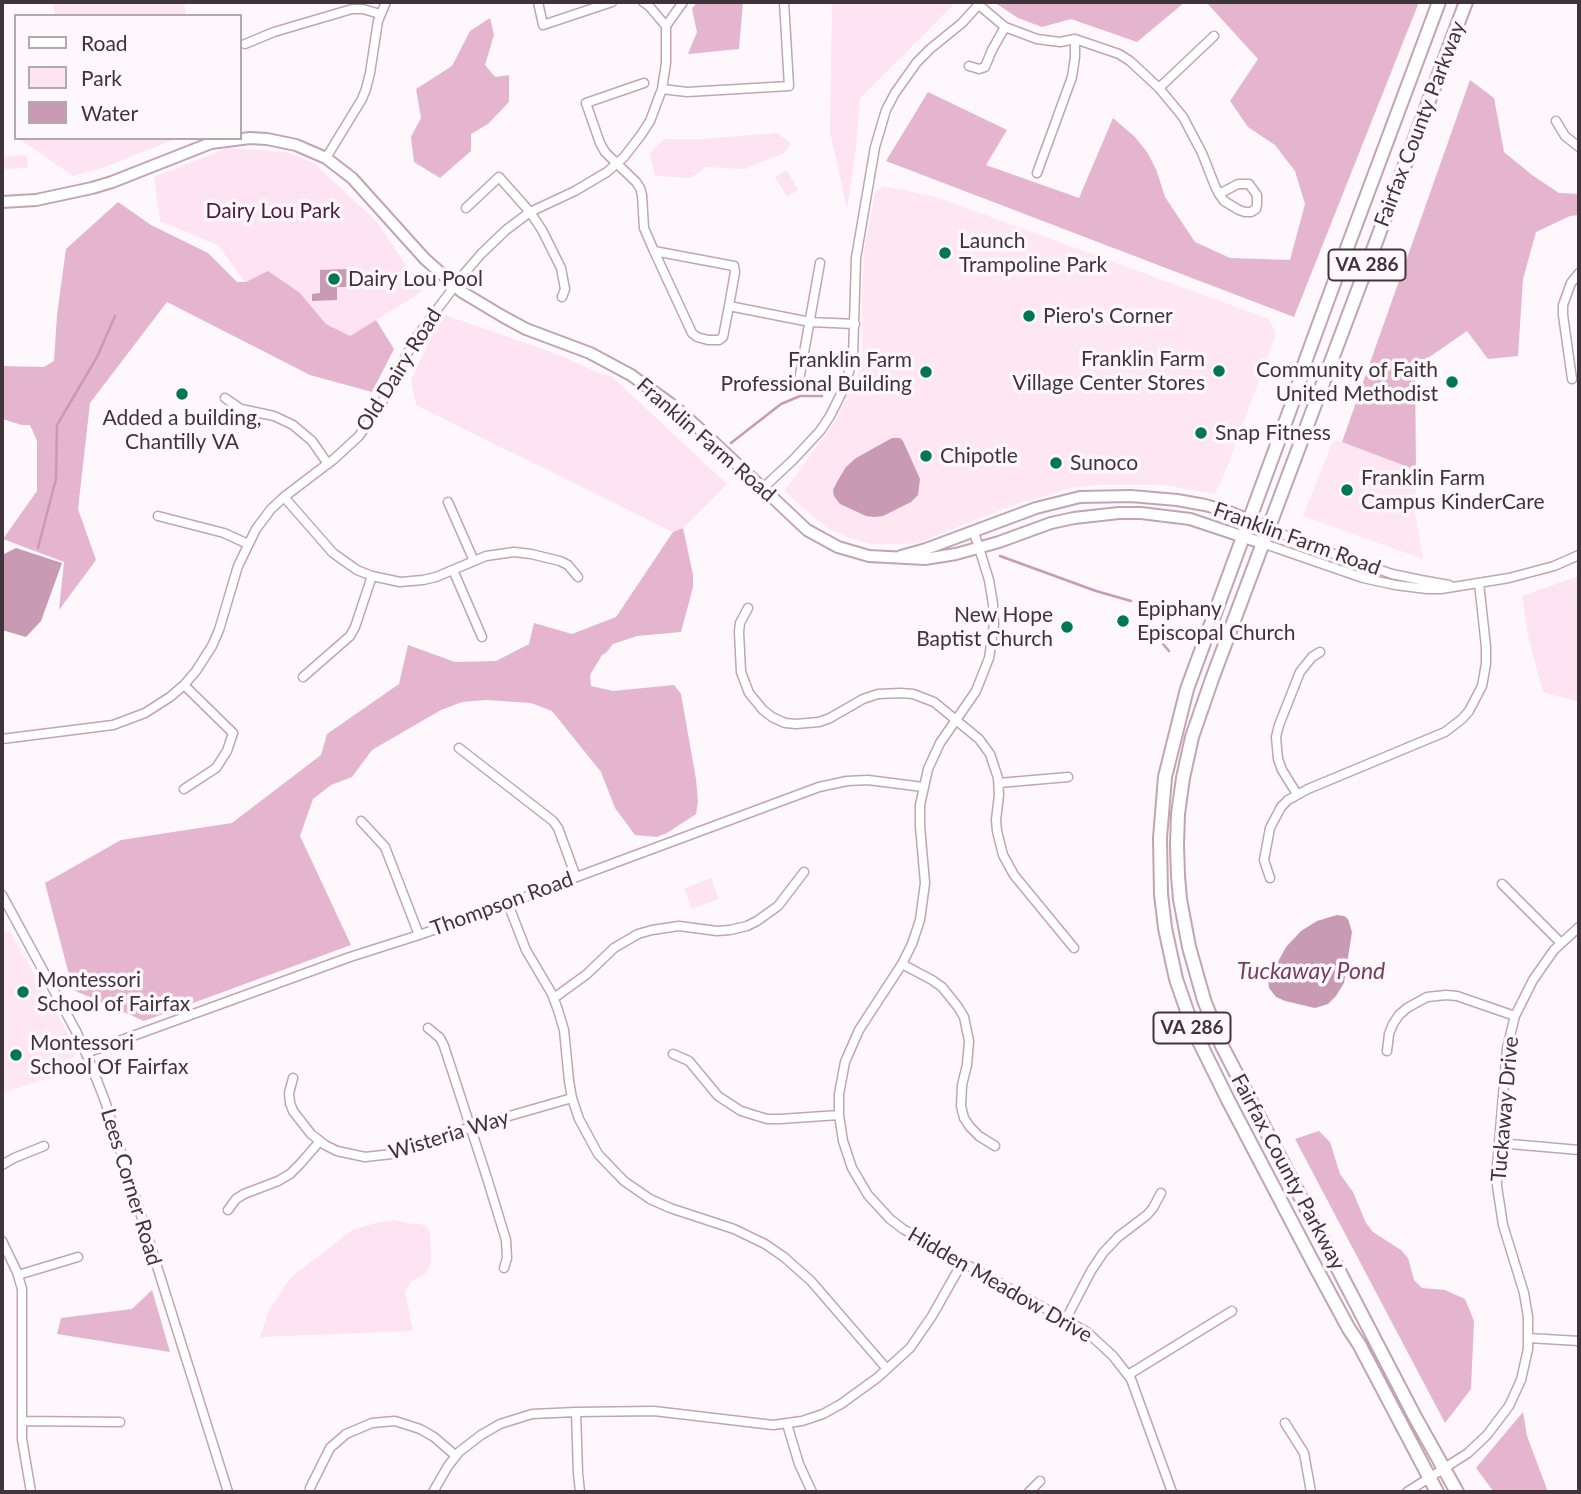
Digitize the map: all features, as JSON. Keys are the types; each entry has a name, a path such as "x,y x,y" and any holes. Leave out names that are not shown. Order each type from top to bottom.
{"highway":[{"name":"Fairfax County Parkway","path":"1437,1492 1201,1048 1181,997 1165,928 1160,882 1160,838 1167,767 1186,689 1439,2"},
{"name":"Fairfax County Parkway","path":"1457,1492 1222,1046 1200,987 1185,925 1178,876 1178,814 1192,737 1212,679 1466,2"}],"main road":[{"name":"Franklin Farm Road","path":"242,138 279,141 326,158 352,178 425,259 455,285 479,302 526,328 590,353 631,374 675,407 807,530 825,541 855,553 925,559 956,554 1051,523 1119,513 1183,518 1262,542"},
{"name":"Franklin Farm Road","path":"2,202 36,200 92,188 191,149 228,140"},
{"name":"Franklin Farm Road","path":"895,558 1036,508 1080,497 1130,496 1177,500 1205,505 1268,528"}],"street":[{"path":"326,158 366,89 374,38 386,2"},
{"path":"538,2 543,25 607,3"},
{"path":"643,2 666,26 683,2"},
{"path":"662,89 687,92 789,86 784,2"},
{"path":"764,488 820,431 838,402 851,368 856,258 875,147 886,110 917,62 980,4 1005,26 1049,42 1075,39 1119,54 1130,61 1159,88 1189,126 1219,194 1224,201 1239,211 1251,212 1256,209 1256,195 1249,184 1238,184 1219,194"},
{"path":"245,44 274,32 352,9 380,14"},
{"name":"Old Dairy Road","path":"2,739 113,725 145,713 184,685 212,646 223,619 238,566 263,519 284,496 348,447 370,422 415,339 455,285 491,244 530,212 591,182 616,165 631,149 650,121 662,89 666,63 666,26"},
{"path":"969,66 979,69 985,67 1005,26"},
{"path":"1159,88 1214,36"},
{"path":"1037,173 1072,77 1076,57 1075,39"},
{"path":"644,83 586,103 605,152 640,188 644,228 654,251 692,333 708,340 719,340 723,337 734,266 654,251"},
{"path":"1556,121 1565,136 1579,147"},
{"path":"466,208 499,177 542,230 561,268 565,289 562,298"},
{"path":"800,375 820,263"},
{"path":"1572,379 1563,305 1571,283 1579,273"},
{"path":"729,306 810,322 855,324"},
{"path":"225,398 241,409 274,416 293,425 312,442 328,464"},
{"path":"284,496 332,553 357,570 385,580 410,582 436,577 500,553 531,554 560,561 568,565 578,577"},
{"path":"448,502 474,561"},
{"path":"158,516 224,533 248,544"},
{"name":"Franklin Farm Road","path":"1268,528 1392,574 1455,586"},
{"name":"Hidden Meadow Drive","path":"974,532 989,580 993,604 992,641 986,667 976,691 955,719 932,759 923,787 920,826 924,900 920,920 902,964 851,1045 841,1078 839,1115 843,1141 852,1168 864,1188 878,1207 902,1229 1087,1332 1101,1343 1128,1375 1172,1492"},
{"name":"Franklin Farm Road","path":"1262,542 1345,573 1427,589 1441,589 1531,573 1579,555"},
{"path":"453,570 482,637"},
{"path":"303,677 350,636 372,576"},
{"path":"1270,878 1264,860 1270,828 1280,807 1297,794 1446,732 1469,711 1482,686 1486,664 1479,583"},
{"path":"748,608 740,623 739,632 741,672 755,702 772,717 785,723 819,722 863,699 891,693 913,694 939,705 979,739 995,765 999,783 996,831 1008,865 1074,948"},
{"path":"1297,794 1282,770 1276,737 1300,672 1306,663 1320,652"},
{"path":"184,685 233,733 227,751 216,768 184,789"},
{"path":"459,748 553,821 576,877"},
{"path":"999,783 1068,777"},
{"name":"Thompson Road","path":"86,1054 349,957 508,904 819,788 847,781 868,780 923,787"},
{"path":"361,821 385,846 419,935"},
{"path":"554,998 587,974 614,948 638,934 678,926 730,930 757,921 778,906 804,872"},
{"path":"1502,884 1561,943"},
{"name":"Lees Corner Road","path":"2,895 71,1023 105,1101 228,1492"},
{"path":"508,904 526,950 554,998 564,1030 569,1081 579,1119 588,1139 608,1166 650,1199 744,1233 784,1258 811,1281 887,1369"},
{"name":"Tuckaway Drive","path":"1407,1492 1476,1446 1499,1421 1521,1380 1526,1362 1528,1317 1524,1293 1499,1208 1497,1167 1507,1048 1516,1016 1532,980 1561,943 1579,927"},
{"path":"902,964 942,987 958,1007 969,1041 960,1096 964,1118 979,1136 995,1146"},
{"path":"1387,1051 1389,1034 1399,1016 1407,1008 1427,998 1457,996 1516,1016"},
{"path":"428,1028 440,1038 444,1046 471,1126 506,1240 507,1258 503,1268"},
{"path":"673,1054 689,1061 718,1096 741,1111 767,1119 839,1115"},
{"name":"Wisteria Way","path":"293,1078 289,1093 293,1111 302,1124 320,1141 346,1154 365,1157 392,1154 471,1126 572,1098"},
{"path":"228,1210 236,1199 244,1194 270,1185 290,1174 320,1141"},
{"path":"1499,1143 1579,1150"},
{"path":"2,1164 44,1146"},
{"path":"1066,1320 1103,1253 1153,1208 1161,1193"},
{"path":"2,1241 22,1289 23,1455 30,1492"},
{"path":"18,1275 78,1257"},
{"path":"433,1492 456,1456 481,1435 510,1420 544,1413 654,1412 773,1425 802,1421 823,1414 860,1391 910,1348 962,1262"},
{"path":"1128,1375 1232,1311"},
{"path":"1528,1338 1579,1341"},
{"path":"576,1412 580,1492"},
{"path":"22,1421 120,1422"},
{"path":"310,1488 330,1448 346,1434 372,1423 395,1421 420,1429 456,1456"},
{"path":"1285,1423 1304,1453 1311,1492"},
{"path":"787,1424 799,1464 812,1492"},
{"path":"1029,1492 1040,1481"}],"shaded area":[{"path":"697,2 743,2 739,49 688,54 697,32 692,9"},
{"path":"1185,2 1137,42 1071,19 1042,27 1018,18 997,4"},
{"path":"1206,2 1419,2 1294,317 886,161 928,92 1007,130 986,165 1079,198 1113,118 1135,137 1147,152 1165,197 1195,242 1230,258 1290,260 1305,204 1295,171 1275,145 1248,127 1230,101 1258,59"},
{"path":"490,18 494,35 485,65 495,77 509,75 509,102 488,124 471,134 471,151 440,178 414,162 411,137 421,118 416,89 452,66 470,31"},
{"path":"1470,80 1494,98 1504,152 1559,193 1579,194 1579,215 1570,216 1536,232 1523,279 1518,356 1488,359 1467,331 1415,367 1416,470 1342,442"},
{"path":"884,186 936,197 1269,319 1276,334 1215,494 1164,485 1075,487 1016,504 917,543 871,544 828,529 784,491 834,423 849,392 855,390 863,354 864,251 875,192"},
{"path":"118,202 151,225 208,253 237,282 246,282 268,271 300,293 326,324 350,336 376,320 394,349 372,392 310,375 167,302 90,403 78,509 96,560 59,610 64,562 3,539 37,491 37,441 30,425 2,419 2,366 44,367 54,361 66,249"},
{"path":"1333,441 1416,470 1415,513 1423,559 1303,516"},
{"path":"683,528 693,587 681,632 637,636 613,644 602,655 590,675 591,686 613,691 674,685 681,694 696,779 696,814 657,837 635,835 615,808 601,772 552,711 531,703 486,700 462,702 441,710 372,750 352,777 331,785 313,799 300,836 351,945 144,1021 73,990 45,883 121,840 232,823 321,755 327,734 399,684 408,645 455,662 496,661 529,644 534,623 572,634 616,617 673,532"},
{"name":"Montessori School of Fairfax","path":"10,931 78,1052 58,1075 2,1093 2,933"},
{"path":"1319,1131 1330,1142 1340,1174 1353,1192 1366,1223 1373,1232 1401,1250 1408,1258 1414,1280 1422,1288 1445,1290 1465,1299 1474,1321 1471,1389 1445,1423 1295,1139"},
{"path":"152,1290 170,1352 57,1334 61,1318 132,1309"},
{"path":"1523,1412 1527,1436 1548,1492 1494,1492 1476,1468"}],"green space":[{"path":"53,2 184,2 186,14 55,14"},
{"path":"832,2 956,2 860,98 847,208 830,132"},
{"path":"777,133 791,143 784,153 745,169 706,167 691,178 655,176 650,153 664,139"},
{"path":"21,140 173,140 105,167 73,176"},
{"name":"Dairy Lou Park","path":"227,148 285,152 314,163 377,222 423,291 350,336 326,324 300,293 245,282 218,245 160,221 154,177"},
{"path":"26,155 28,168 2,169 2,157"},
{"path":"787,170 798,190 787,197 775,177"},
{"path":"442,314 611,376 727,484 683,528 673,532 416,405 411,380"},
{"path":"1579,576 1579,702 1543,692 1529,640 1522,596"},
{"path":"711,878 719,899 692,909 684,889"},
{"path":"394,1220 422,1224 430,1233 429,1269 410,1282 405,1292 413,1331 260,1337 269,1310 289,1280 298,1272 352,1230"}],"water":[{"name":"Dairy Lou Pool","path":"347,269 347,287 337,287 337,300 312,301 312,294 320,293 320,270"},
{"path":"892,438 900,438 903,441 920,479 918,495 911,502 883,516 866,516 840,504 833,490 846,467 856,458"},
{"path":"16,548 62,563 41,621 26,637 2,630 2,555"},
{"name":"Tuckaway Pond","path":"1337,915 1348,919 1352,932 1344,983 1336,996 1328,1004 1315,1008 1276,997 1269,988 1268,980 1286,947 1301,931 1317,921"}],"waterway":[{"path":"38,548 56,479 57,425 97,357 115,316"},
{"path":"731,443 781,404 800,396 822,396"},
{"path":"1000,556 1131,601"},
{"path":"1163,644 1169,651"}],"place":[{"name":"Launch Trampoline Park","path":"945,253"},
{"name":"Dairy Lou Pool","path":"334,279"},
{"name":"Piero's Corner","path":"1029,316"},
{"name":"Franklin Farm Village Center Stores","path":"1219,371"},
{"name":"Franklin Farm Professional Building","path":"926,372"},
{"name":"Community of Faith United Methodist","path":"1452,382"},
{"name":"Added a building, Chantilly VA","path":"182,394"},
{"name":"Snap Fitness","path":"1201,433"},
{"name":"Chipotle","path":"926,456"},
{"name":"Sunoco","path":"1056,463"},
{"name":"Franklin Farm Campus KinderCare","path":"1347,490"},
{"name":"Epiphany Episcopal Church","path":"1123,621"},
{"name":"New Hope Baptist Church","path":"1067,627"},
{"name":"Montessori School of Fairfax","path":"23,992"},
{"name":"Montessori School Of Fairfax","path":"16,1055"}]}
